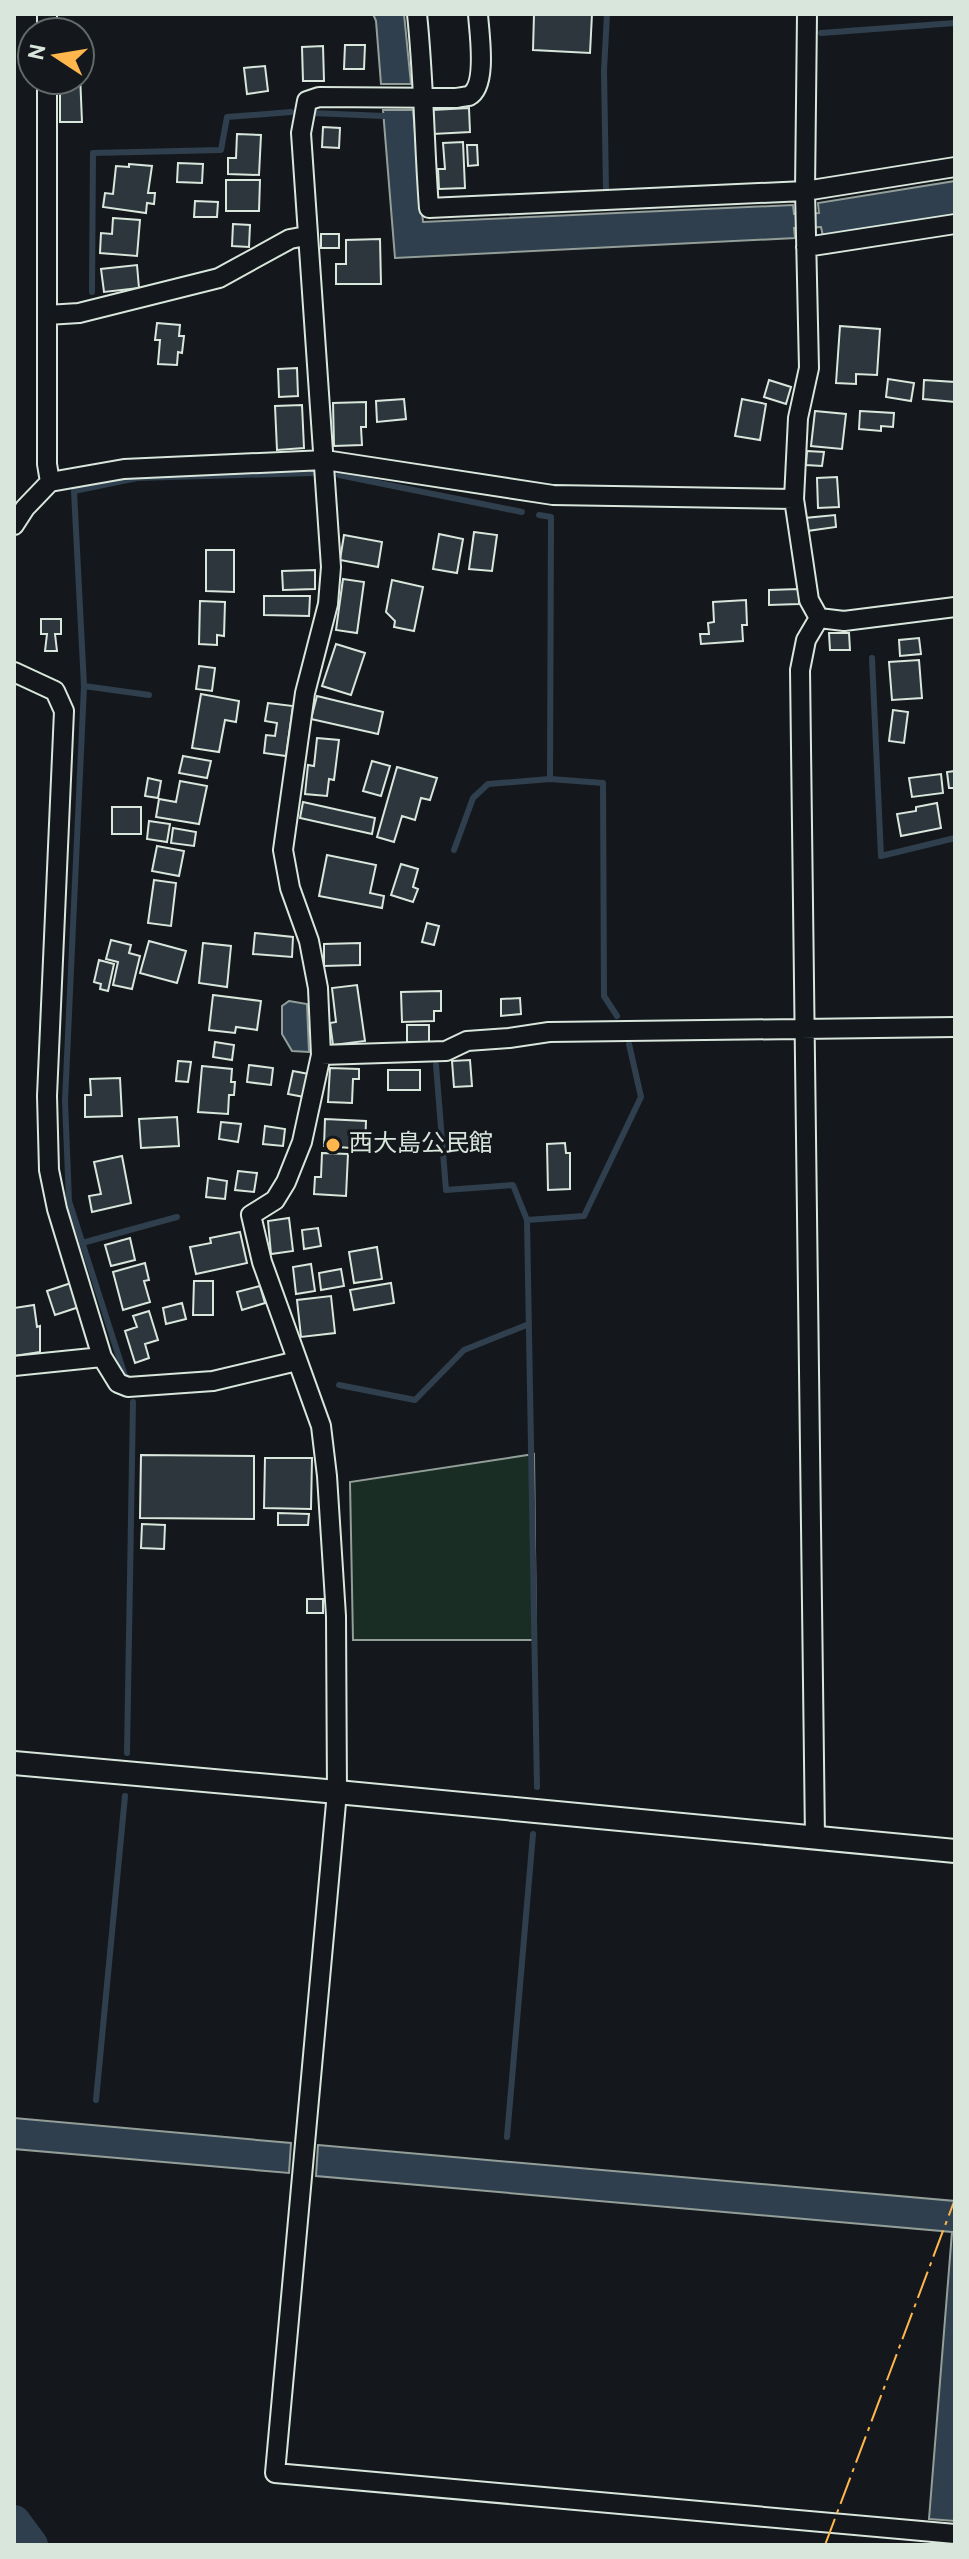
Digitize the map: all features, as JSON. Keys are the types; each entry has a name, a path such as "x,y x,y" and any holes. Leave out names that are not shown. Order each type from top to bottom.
{"street":[{"path":"417,14 429,208 805,191 955,167"},
{"path":"478,14 481,51 476,89 468,96 319,97 307,101 301,133 331,567 328,604 305,693 283,850 290,888 309,941 315,972 321,1055 302,1142 286,1182 275,1200 251,1215 262,1262 321,1426 336,1616 337,1792 275,2473 955,2534"},
{"path":"807,14 805,191 809,368 798,418 794,499 809,600 819,618"},
{"path":"47,96 47,464 50,482"},
{"path":"806,239 955,224"},
{"path":"47,315 79,313 219,278 290,239 306,236"},
{"path":"14,525 25,508 50,482 124,469 325,460 553,495 794,499"},
{"path":"819,618 844,621 955,607"},
{"path":"815,1838 800,670 806,640 819,618"},
{"path":"14,672 55,691 64,711 47,1096 49,1170 57,1209 102,1357 118,1383 128,1387 213,1381 297,1361"},
{"path":"321,1055 446,1051 467,1041 549,1032 955,1027"},
{"path":"14,1366 102,1357"},
{"path":"14,1763 955,1851"}],"green space":[{"path":"534,1454 536,1640 353,1640 350,1482"}],"water":[{"path":"373,14 404,14 411,84 381,84"},
{"path":"383,110 413,110 423,222 793,205 794,214 819,213 818,203 955,181 955,215 823,236 821,227 794,228 795,238 395,258"},
{"path":"289,1001 307,1004 309,1052 292,1051 282,1034 282,1006"},
{"path":"14,2118 291,2143 289,2173 14,2149"},
{"path":"318,2145 955,2201 955,2521 929,2519 952,2232 316,2176"}],"building":[{"path":"534,14 592,14 590,53 533,50"},
{"path":"345,45 365,45 364,69 344,69"},
{"path":"323,46 324,81 303,81 302,47"},
{"path":"265,66 268,91 247,94 244,68"},
{"path":"60,96 81,96 82,122 60,122"},
{"path":"469,108 470,132 433,134 432,110"},
{"path":"323,127 340,128 339,148 322,147"},
{"path":"237,134 261,135 259,175 228,174 228,158 236,158"},
{"path":"463,142 465,188 439,189 438,169 445,169 443,143"},
{"path":"467,145 477,145 478,165 468,166"},
{"path":"178,163 203,164 202,183 177,182"},
{"path":"129,164 152,166 148,193 155,193 154,204 147,203 146,213 103,207 105,193 113,194 116,166 129,167"},
{"path":"226,180 260,180 259,211 226,211"},
{"path":"195,201 218,202 217,217 194,217"},
{"path":"113,218 140,220 137,256 100,253 101,233 112,234"},
{"path":"233,224 250,225 249,247 232,246"},
{"path":"321,234 339,234 339,248 321,248"},
{"path":"380,239 381,284 336,284 336,264 346,264 346,240"},
{"path":"137,265 139,288 104,292 101,269"},
{"path":"157,323 180,325 179,336 184,336 177,365 158,364 160,340 155,340"},
{"path":"840,326 880,329 877,375 856,374 856,384 836,383"},
{"path":"297,368 298,396 279,397 278,369"},
{"path":"888,379 914,383 911,401 886,397"},
{"path":"769,380 791,387 786,404 764,397"},
{"path":"924,380 955,382 955,402 923,399"},
{"path":"404,399 406,419 377,422 376,401"},
{"path":"742,399 766,404 760,440 735,436"},
{"path":"366,402 366,427 361,427 362,445 334,446 333,403"},
{"path":"302,405 304,448 277,450 275,406"},
{"path":"815,411 846,414 842,449 811,446"},
{"path":"860,411 894,413 893,427 881,426 881,431 859,429"},
{"path":"807,451 824,452 822,466 806,465"},
{"path":"837,477 839,507 818,508 817,478"},
{"path":"835,515 836,527 807,531 805,518"},
{"path":"474,532 497,535 492,571 469,569"},
{"path":"439,534 463,539 457,573 433,569"},
{"path":"344,535 382,542 378,567 340,560"},
{"path":"206,550 234,550 234,592 206,591"},
{"path":"315,570 315,589 283,590 282,571"},
{"path":"343,579 364,582 357,633 336,630"},
{"path":"392,580 423,587 414,631 394,627 395,621 386,612"},
{"path":"799,589 799,604 769,605 769,590"},
{"path":"264,596 310,596 309,616 264,615"},
{"path":"746,600 747,625 742,625 743,641 701,644 700,634 709,634 708,623 714,622 713,602"},
{"path":"200,601 225,602 224,636 217,635 217,645 199,644"},
{"path":"41,619 61,619 61,634 55,634 57,651 45,651 47,634 41,634"},
{"path":"829,633 849,633 850,650 830,650"},
{"path":"919,638 921,654 900,656 899,640"},
{"path":"336,644 365,653 351,695 322,686"},
{"path":"919,660 922,698 892,700 889,662"},
{"path":"199,666 215,668 212,691 196,689"},
{"path":"201,694 239,701 236,722 225,720 219,752 192,748"},
{"path":"317,696 383,712 378,734 311,719"},
{"path":"268,703 293,706 286,756 264,753 266,735 275,736 277,723 265,721"},
{"path":"893,710 908,712 904,743 889,741"},
{"path":"317,738 339,740 334,780 329,779 327,796 305,794 308,765 314,766"},
{"path":"183,756 211,761 207,778 179,773"},
{"path":"372,761 390,766 381,796 363,791"},
{"path":"397,767 437,778 430,800 421,798 415,820 402,816 394,842 377,837"},
{"path":"955,771 955,788 949,788 947,772"},
{"path":"941,774 943,793 912,797 909,778"},
{"path":"148,778 161,781 158,798 145,796"},
{"path":"180,781 207,786 199,824 156,817 159,799 176,802"},
{"path":"303,802 375,818 372,834 300,818"},
{"path":"937,803 941,828 901,836 897,814"},
{"path":"112,807 141,807 141,834 112,834"},
{"path":"149,821 170,824 167,842 147,839"},
{"path":"173,828 196,832 194,846 171,843"},
{"path":"157,846 184,851 179,876 152,871"},
{"path":"327,855 376,865 370,893 384,896 382,908 319,896"},
{"path":"401,864 418,869 413,887 418,889 413,902 391,895"},
{"path":"154,880 176,883 171,926 148,923"},
{"path":"427,923 439,926 434,945 422,942"},
{"path":"255,933 293,937 292,957 253,954"},
{"path":"111,940 131,945 129,953 140,956 132,989 113,985 118,962 106,959"},
{"path":"149,941 186,951 177,983 140,973"},
{"path":"203,943 231,946 227,987 199,983"},
{"path":"360,943 360,965 324,966 324,944"},
{"path":"99,960 114,964 108,991 100,989 101,984 94,982"},
{"path":"357,985 365,1041 333,1045 330,1023 336,1022 332,988"},
{"path":"441,991 441,1011 434,1011 434,1021 402,1022 401,992"},
{"path":"213,995 261,1001 257,1030 236,1027 235,1033 209,1030"},
{"path":"520,998 521,1014 501,1016 501,999"},
{"path":"407,1025 429,1025 429,1042 407,1042"},
{"path":"215,1042 234,1045 232,1060 213,1057"},
{"path":"470,1060 472,1086 454,1087 452,1061"},
{"path":"178,1061 191,1062 188,1082 176,1081"},
{"path":"249,1065 273,1068 271,1085 247,1082"},
{"path":"202,1066 232,1069 234,1095 229,1095 228,1114 198,1112"},
{"path":"330,1068 359,1069 359,1079 353,1079 352,1103 328,1102"},
{"path":"388,1070 420,1070 420,1090 388,1090"},
{"path":"293,1071 309,1074 304,1097 288,1094"},
{"path":"120,1078 122,1116 85,1117 85,1095 91,1095 90,1079"},
{"path":"177,1117 179,1146 141,1148 139,1119"},
{"path":"325,1119 366,1121 365,1149 324,1146"},
{"path":"221,1122 241,1124 238,1142 219,1139"},
{"path":"265,1126 285,1129 283,1146 263,1144"},
{"path":"565,1143 566,1153 570,1153 570,1189 548,1190 547,1144"},
{"path":"322,1153 348,1154 346,1196 314,1194 315,1177 321,1177"},
{"path":"122,1156 131,1203 92,1212 89,1196 101,1194 94,1162"},
{"path":"238,1171 257,1173 254,1192 235,1190"},
{"path":"208,1178 227,1181 225,1199 206,1197"},
{"path":"289,1218 293,1251 271,1254 268,1221"},
{"path":"318,1228 321,1246 304,1249 302,1230"},
{"path":"240,1232 247,1263 196,1274 190,1247 211,1243 210,1238"},
{"path":"130,1238 135,1260 111,1266 105,1245"},
{"path":"377,1247 382,1279 354,1283 349,1252"},
{"path":"145,1263 149,1280 144,1281 150,1302 123,1310 113,1272"},
{"path":"311,1264 315,1291 296,1294 293,1267"},
{"path":"341,1269 344,1286 321,1290 319,1273"},
{"path":"194,1281 213,1281 213,1315 193,1315"},
{"path":"71,1283 79,1307 55,1315 47,1291"},
{"path":"391,1283 394,1303 354,1310 350,1290"},
{"path":"260,1286 265,1303 242,1310 237,1292"},
{"path":"331,1296 335,1333 301,1337 297,1300"},
{"path":"182,1303 186,1319 166,1324 163,1308"},
{"path":"34,1305 37,1327 40,1326 40,1352 14,1356 14,1308"},
{"path":"149,1311 158,1340 145,1344 149,1358 135,1363 125,1331 137,1327 133,1316"},
{"path":"141,1455 254,1456 254,1519 140,1518"},
{"path":"265,1458 312,1458 311,1509 264,1508"},
{"path":"278,1513 309,1514 308,1525 278,1525"},
{"path":"142,1524 165,1525 164,1549 141,1548"},
{"path":"307,1599 323,1599 323,1613 307,1613"}],"waterway":[{"path":"606,190 604,70 607,14"},
{"path":"821,33 955,23"},
{"path":"92,292 93,153 221,150 227,117 291,112"},
{"path":"312,113 384,116"},
{"path":"125,1376 69,1201 65,1101 84,686 74,491 137,478 312,473"},
{"path":"339,475 522,512"},
{"path":"454,850 473,798 488,784 550,779 551,517 539,515"},
{"path":"872,658 881,856 955,838"},
{"path":"84,686 149,695"},
{"path":"550,779 603,783 604,996 617,1016"},
{"path":"537,1787 527,1220 584,1216 641,1097 629,1044"},
{"path":"436,1065 446,1190 513,1185 527,1220"},
{"path":"82,1243 177,1217"},
{"path":"339,1385 415,1400 464,1350 529,1324"},
{"path":"127,1753 133,1402"},
{"path":"96,2100 125,1796"},
{"path":"507,2137 533,1834"},
{"path":"14,2522 31,2545"}],"power":[{"path":"825,2545 955,2199"}],"place":[{"name":"西大島公民館","path":"333,1145"}]}
